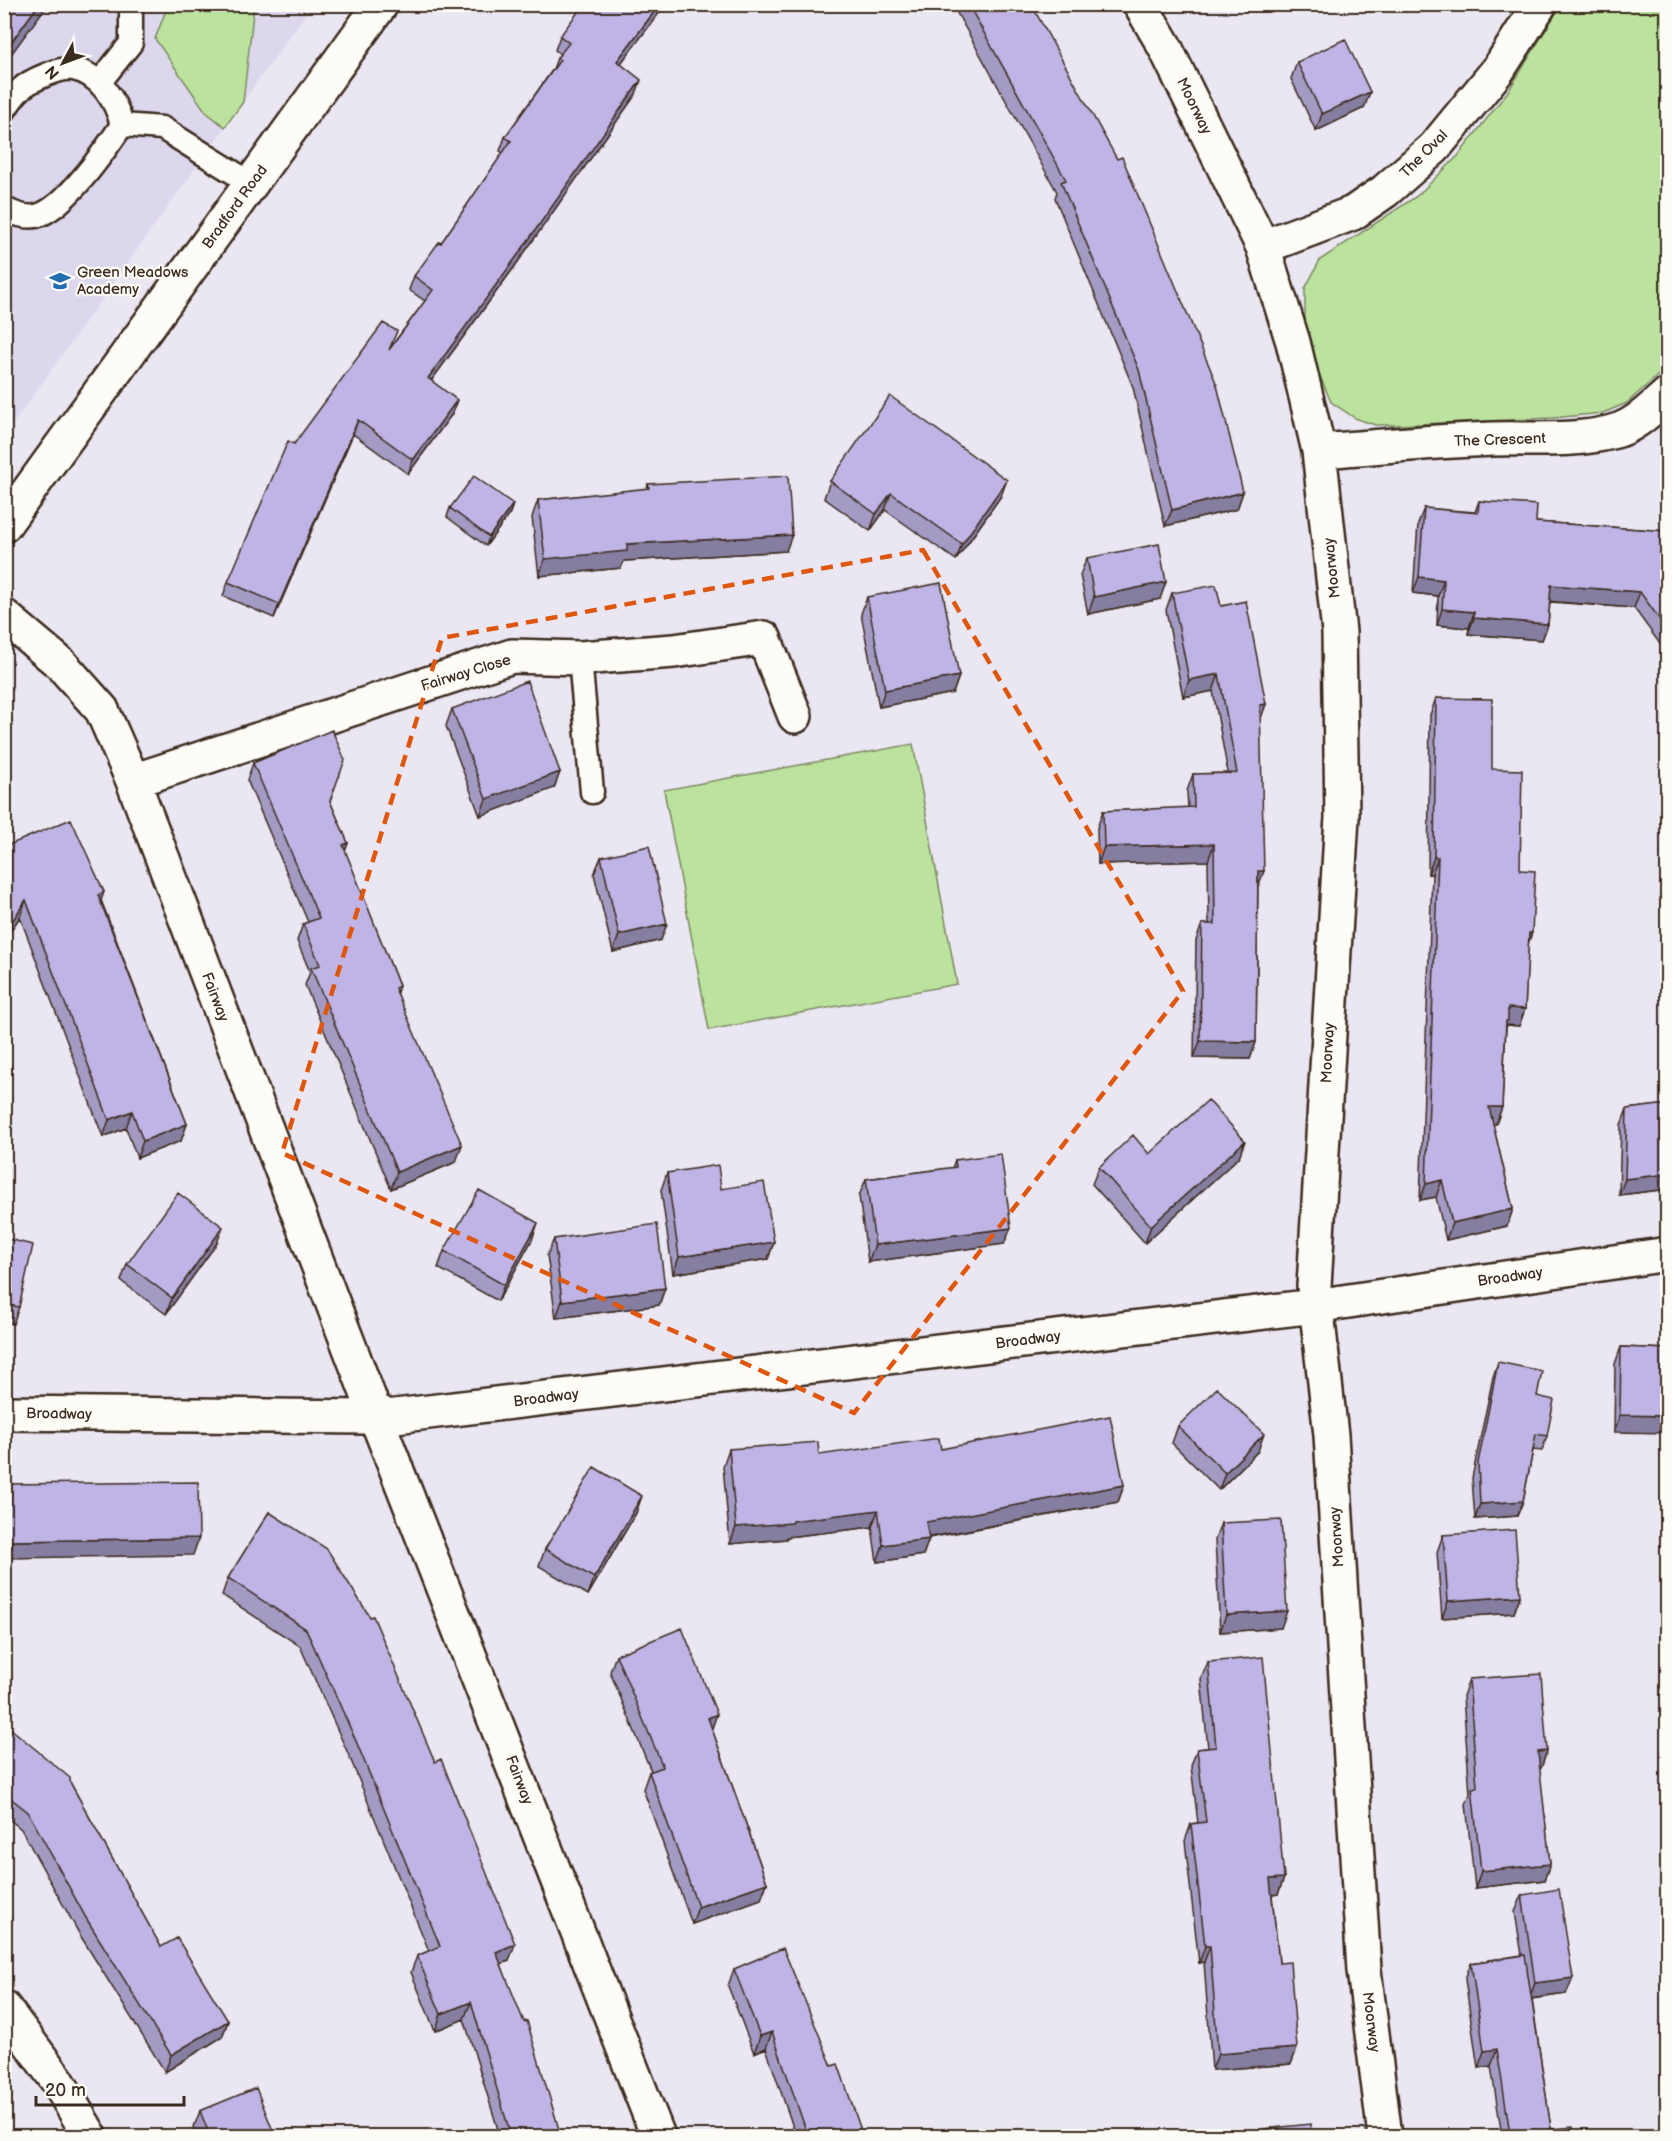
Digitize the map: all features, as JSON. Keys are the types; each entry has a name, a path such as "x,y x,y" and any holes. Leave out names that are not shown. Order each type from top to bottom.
{"street":[{"name":"Bradford Road","path":"4,525 381,4"},
{"name":"Moorway","path":"1140,4 1165,47 1263,247 1293,342 1319,451 1339,632 1342,817 1314,1286 1330,1435 1364,1970 1385,2136"},
{"name":"The Oval","path":"1263,247 1353,213 1385,191 1434,148 1491,79 1540,4"},
{"name":"The Crescent","path":"1319,451 1491,439 1586,436 1612,432 1662,412"},
{"name":"Fairway","path":"4,616 61,664 102,710 132,781 658,2136"},
{"name":"Fairway Close","path":"132,781 512,656 580,658 674,651 764,638 795,716"},
{"name":"Broadway","path":"4,1413 377,1417 1315,1306 1668,1254"},
{"path":"4,2008 57,2080 90,2136"}],"lane":[{"path":"99,83 131,43 131,4"},
{"path":"4,111 22,87 54,72 71,69 99,83 112,98 123,125"},
{"path":"123,125 162,128 252,184"},
{"path":"9,217 37,216 51,209 68,194 123,125"},
{"path":"580,658 592,792"}],"highlighted area":[{"path":"923,550 1183,991 854,1413 282,1153 442,638"}],"shaded area":[{"name":"Green Meadows Academy","path":"5,5 312,5 5,435"}],"green space":[{"path":"168,5 254,5 243,102 225,127 206,112 155,39"},
{"path":"1561,5 1667,5 1667,367 1627,403 1603,413 1553,418 1396,425 1375,425 1355,418 1331,402 1317,369 1305,322 1305,289 1320,260 1417,196 1458,156 1509,90"},
{"path":"913,744 957,984 709,1030 664,790"}],"building":[{"path":"4,4 39,4 4,52"},
{"path":"584,4 660,4 617,61 641,80 428,378 457,400 413,460 358,420 279,604 228,582 288,441 294,444 383,323 397,331 389,350 433,290 414,276 439,242 441,243 511,141 505,137 560,60 557,58 569,43 560,36"},
{"path":"968,4 1031,4 1117,159 1122,157 1217,385 1243,492 1172,510 1139,370 1061,182 1066,180"},
{"path":"1345,39 1370,92 1322,114 1297,62"},
{"path":"890,396 1007,480 962,544 891,493 876,514 830,481"},
{"path":"474,476 513,504 489,537 450,508"},
{"path":"788,476 792,535 627,544 627,551 545,559 538,500 649,488 648,484"},
{"path":"1479,501 1537,505 1536,522 1668,531 1668,631 1640,592 1551,585 1548,624 1474,618 1474,612 1442,609 1444,580 1419,577 1424,508 1478,513"},
{"path":"1159,544 1166,582 1094,597 1087,558"},
{"path":"941,583 959,676 885,690 867,597"},
{"path":"1216,585 1221,606 1246,601 1266,704 1260,705 1264,871 1258,871 1256,1042 1200,1041 1202,924 1215,924 1214,844 1104,847 1103,811 1194,807 1193,774 1237,773 1219,674 1189,680 1172,593"},
{"path":"527,681 560,772 486,799 452,709"},
{"path":"1436,698 1492,699 1492,769 1522,770 1520,870 1535,871 1525,1009 1508,1008 1502,1107 1489,1107 1513,1209 1452,1223 1442,1180 1426,1184 1438,857 1434,857"},
{"path":"332,730 345,760 330,801 348,843 343,845 399,986 395,988 462,1145 397,1172 311,968 320,965 303,924 319,918 253,763"},
{"path":"71,819 104,892 98,895 187,1124 143,1141 132,1111 109,1120 26,900 11,923 4,908 4,847"},
{"path":"649,846 667,924 619,935 601,857"},
{"path":"1208,1100 1245,1141 1151,1226 1099,1167 1133,1135 1149,1154"},
{"path":"1668,1104 1668,1174 1625,1179 1627,1109"},
{"path":"1001,1154 1011,1228 875,1245 866,1179 956,1167 955,1160"},
{"path":"718,1165 721,1189 764,1182 774,1242 679,1257 667,1173"},
{"path":"479,1190 538,1223 504,1285 444,1251"},
{"path":"178,1193 223,1227 172,1298 127,1264"},
{"path":"657,1224 665,1288 562,1301 554,1239"},
{"path":"4,1238 33,1245 19,1307 4,1304"},
{"path":"1621,1347 1668,1349 1668,1416 1620,1415"},
{"path":"1498,1362 1542,1371 1537,1396 1554,1400 1547,1436 1536,1434 1523,1501 1480,1504 1478,1463"},
{"path":"1217,1388 1264,1434 1225,1473 1178,1426"},
{"path":"1110,1416 1124,1485 926,1522 929,1539 883,1545 878,1510 792,1521 792,1523 736,1527 729,1449 818,1442 819,1455 939,1438 941,1449"},
{"path":"594,1467 642,1496 594,1578 545,1549"},
{"path":"198,1482 199,1538 12,1541 12,1548 4,1548 4,1484"},
{"path":"269,1512 327,1549 370,1617 373,1616 435,1762 441,1759 515,1944 496,1952 524,2022 527,2021 561,2136 511,2136 471,2002 441,2014 417,1956 440,1946 356,1741 306,1629 228,1578"},
{"path":"1281,1520 1287,1611 1226,1615 1221,1523"},
{"path":"1515,1530 1520,1596 1448,1601 1443,1535"},
{"path":"682,1628 717,1714 708,1718 767,1883 698,1907 649,1772 663,1767 616,1655"},
{"path":"1263,1657 1284,1878 1270,1879 1279,1963 1290,1962 1297,2048 1218,2054 1210,1946 1205,1946 1191,1824 1206,1822 1197,1749 1216,1747 1208,1662"},
{"path":"1541,1674 1547,1751 1538,1752 1550,1864 1481,1871 1472,1788 1477,1787 1469,1679"},
{"path":"4,1723 70,1778 70,1782 161,1947 177,1938 228,2021 171,2055 86,1918 28,1812 4,1793"},
{"path":"1559,1889 1573,1978 1535,1983 1522,1895"},
{"path":"783,1948 832,2066 838,2064 863,2136 808,2136 772,2032 760,2036 734,1969"},
{"path":"1525,1955 1551,2129 1573,2127 1574,2136 1504,2136 1510,2134 1497,2049 1484,2051 1471,1963"},
{"path":"256,2088 275,2136 210,2136 200,2111"},
{"path":"1310,2124 1311,2136 1265,2136 1264,2129"}],"place":[{"name":"Green Meadows Academy","path":"60,281"}]}
